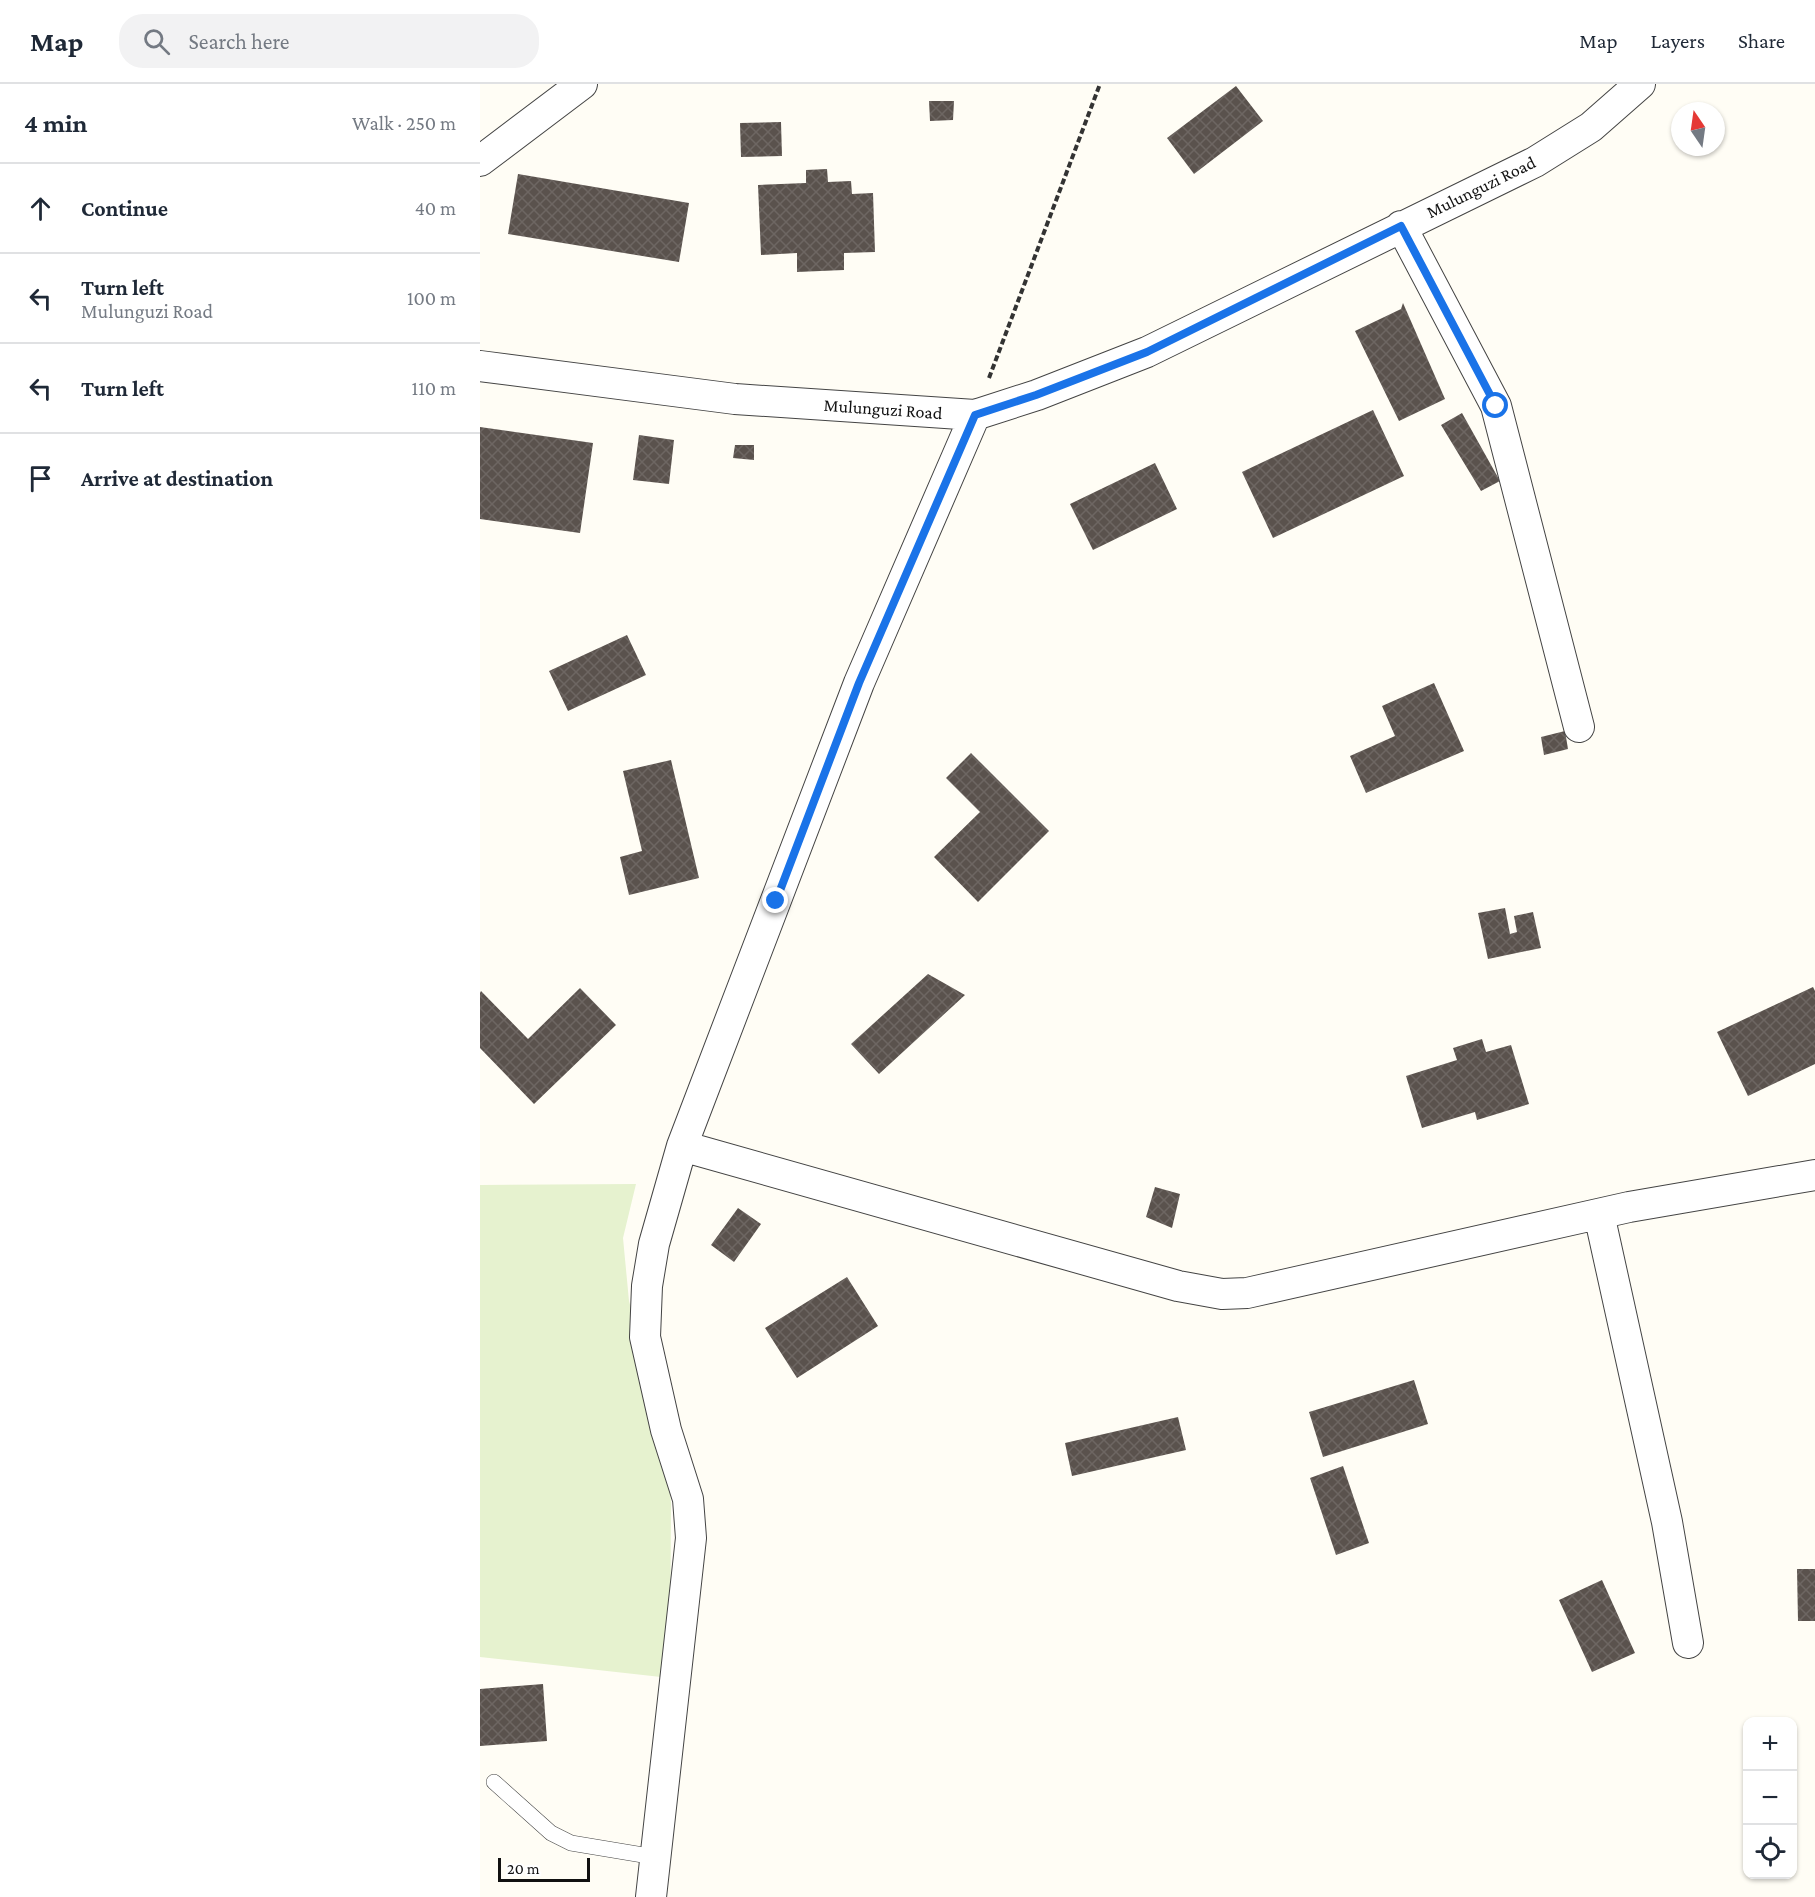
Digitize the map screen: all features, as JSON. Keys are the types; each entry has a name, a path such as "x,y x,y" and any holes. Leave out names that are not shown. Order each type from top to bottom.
{"street":[{"path":"480,161 582,84"},
{"name":"Mulunguzi Road","path":"480,366 735,399 975,415 1036,395 1147,352 1534,162 1591,127 1640,84"},
{"path":"1401,226 1496,406 1579,727"},
{"path":"651,1897 691,1538 688,1499 666,1430 645,1337 648,1274 654,1244 682,1146 859,683 975,415"},
{"path":"682,1146 1178,1286 1222,1294 1247,1293 1599,1214 1815,1175"},
{"path":"1599,1214 1667,1522 1688,1643"}],"lane":[{"path":"494,1782 551,1833 571,1843 655,1857"}],"path":[{"path":"975,415 1100,84"}],"green space":[{"path":"636,1184 623,1238 629,1301 662,1423 671,1503 670,1678 480,1657 480,1185"}],"building":[{"path":"1236,86 1263,121 1194,174 1167,138"},
{"path":"929,101 954,101 953,120 930,121"},
{"path":"781,122 782,156 741,157 740,123"},
{"path":"827,169 828,182 851,181 852,194 873,193 875,252 844,253 844,270 797,272 797,253 761,255 758,185 806,183 806,170"},
{"path":"518,174 689,203 679,262 508,234"},
{"path":"1403,303 1445,399 1399,421 1355,331 1401,309"},
{"path":"1373,410 1404,476 1273,538 1242,472"},
{"path":"1462,413 1500,481 1481,491 1441,425"},
{"path":"480,427 593,443 580,533 480,519"},
{"path":"639,435 674,440 669,484 633,480"},
{"path":"735,445 754,445 754,460 733,458"},
{"path":"1155,463 1177,509 1093,550 1070,504"},
{"path":"627,635 646,675 568,711 549,671"},
{"path":"1434,683 1464,751 1366,793 1350,756 1395,736 1382,706"},
{"path":"1565,731 1568,749 1544,755 1541,737"},
{"path":"971,753 1049,831 978,902 934,857 980,812 946,778"},
{"path":"671,760 699,878 629,895 620,857 642,851 623,771"},
{"path":"1505,908 1510,934 1517,932 1514,916 1533,912 1541,948 1488,959 1478,913"},
{"path":"928,974 965,995 879,1074 851,1044"},
{"path":"1813,987 1815,991 1815,1064 1748,1096 1717,1032"},
{"path":"580,988 616,1025 534,1104 480,1048 480,993 481,991 528,1039"},
{"path":"1482,1039 1486,1052 1511,1045 1529,1104 1477,1120 1475,1112 1422,1128 1406,1076 1457,1060 1453,1048"},
{"path":"1155,1187 1180,1194 1172,1228 1146,1217"},
{"path":"738,1208 761,1224 734,1262 711,1245"},
{"path":"847,1277 878,1326 797,1378 765,1328"},
{"path":"1414,1380 1428,1424 1323,1457 1309,1412"},
{"path":"1178,1417 1186,1450 1072,1476 1065,1443"},
{"path":"1343,1466 1369,1543 1336,1555 1310,1478"},
{"path":"1797,1569 1815,1569 1815,1621 1798,1621"},
{"path":"1602,1580 1635,1653 1592,1672 1559,1600"},
{"path":"543,1684 547,1741 480,1746 480,1689"}],"route":[{"path":"776,901 859,683 975,415 1036,395 1147,352 1401,226 1496,406"}]}
